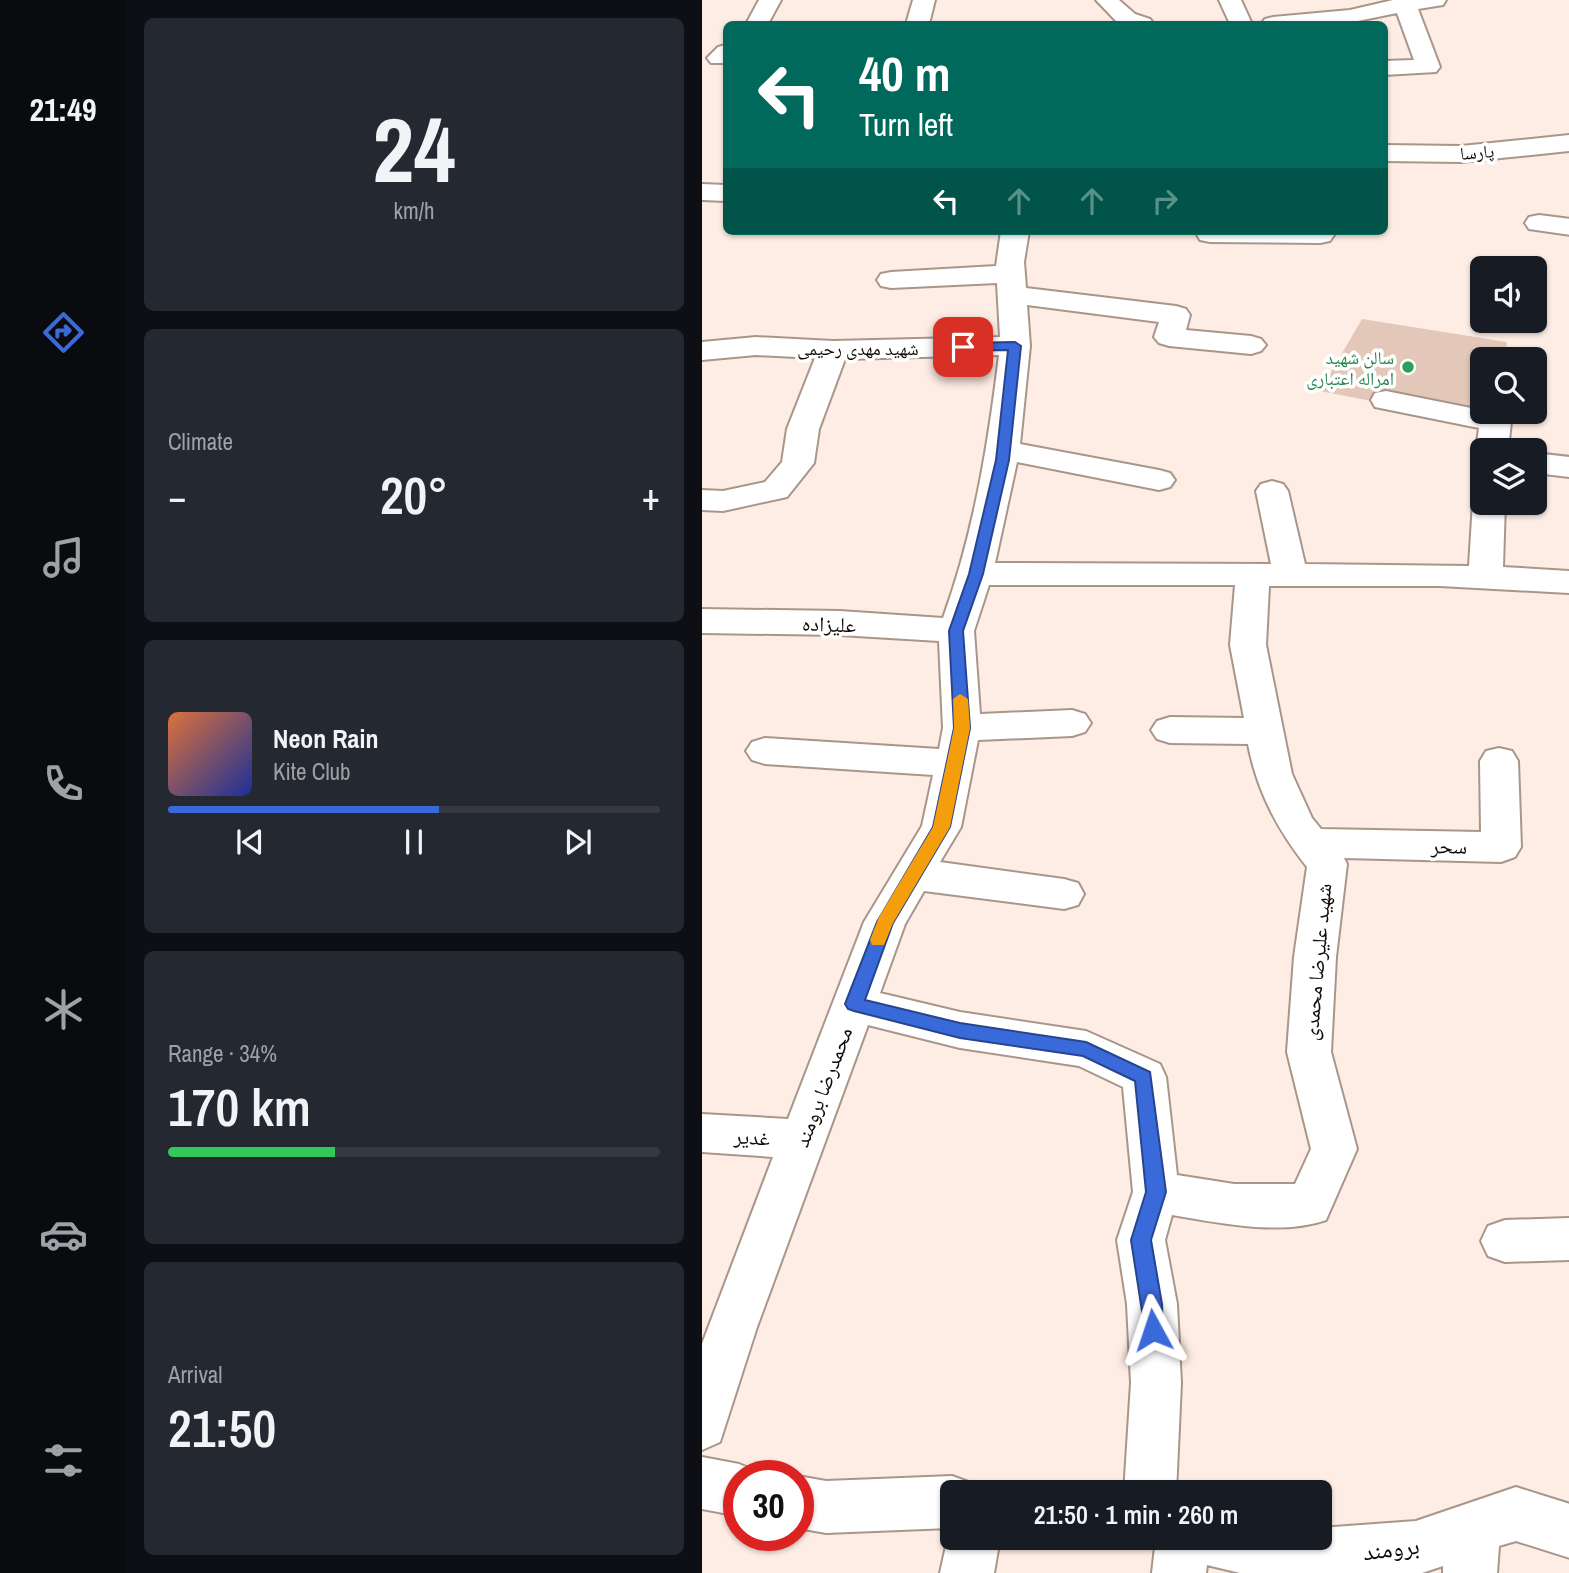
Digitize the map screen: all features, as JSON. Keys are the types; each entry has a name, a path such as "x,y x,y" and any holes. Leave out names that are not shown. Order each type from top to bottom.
{"street":[{"path":"759,21 770,0"},
{"path":"919,21 924,0"},
{"path":"1230,0 1240,21"},
{"path":"1306,21 1350,17 1435,0"},
{"path":"1388,68 1428,67 1405,4"},
{"path":"1113,12 1130,21"},
{"name":"پارسا","path":"1388,153 1461,154 1569,143"},
{"path":"702,192 723,193"},
{"path":"1539,223 1569,228"},
{"path":"956,631 976,574 1004,450 1015,346 1011,285 1015,235"},
{"path":"891,280 1011,285 1176,315 1169,337 1251,345"},
{"name":"شهید مهدی رحیمی","path":"702,351 756,346 833,350 1015,346"},
{"path":"702,500 723,501 776,490 798,463 803,429 833,350"},
{"path":"1386,400 1495,422 1493,438"},
{"path":"1004,450 1159,480"},
{"path":"1547,464 1569,467"},
{"name":"شهید علیرضا محمدی","path":"1156,1192 1234,1205 1309,1205 1334,1149 1309,1052 1315,957 1327,863 1296,825 1272,774 1248,645 1272,575 1272,491"},
{"path":"1485,578 1488,515"},
{"path":"976,574 1272,575 1569,582"},
{"name":"علیزاده","path":"702,621 840,623 956,631"},
{"name":"محمدرضا برومند","path":"702,1425 717,1326 803,1140 885,922 941,827 958,746 956,631"},
{"path":"765,751 958,746 1072,723"},
{"path":"1170,730 1263,731"},
{"name":"سحر","path":"1310,843 1501,847 1499,761"},
{"path":"913,874 1064,894"},
{"path":"854,1004 960,1030 1086,1049 1144,1077 1156,1192 1141,1240 1152,1304 1156,1383 1151,1480"},
{"name":"غدیر","path":"702,1133 803,1140"},
{"path":"1505,1241 1569,1238"},
{"path":"702,1483 723,1487"},
{"path":"814,1505 826,1507 940,1502"},
{"name":"برومند","path":"1254,1550 1286,1558 1416,1548 1471,1551 1516,1514 1569,1531"},
{"path":"967,1573 971,1550"},
{"path":"1179,1573 1182,1550"}],"shaded area":[{"name":"سالن شهید امراله اعتباری","path":"1362,319 1507,342 1506,347 1470,347 1470,415 1377,391 1371,401 1320,391"}],"slow traffic":[{"path":"878,940 885,922 941,827 962,728 960,699"}],"place":[{"name":"سالن شهید امراله اعتباری","path":"1408,367"}],"route":[{"path":"963,347 1015,346 1002,460 976,574 956,631 962,728 941,827 885,922 854,1004 960,1030 1086,1049 1144,1077 1156,1192 1141,1240 1152,1304 1153,1330"}]}
